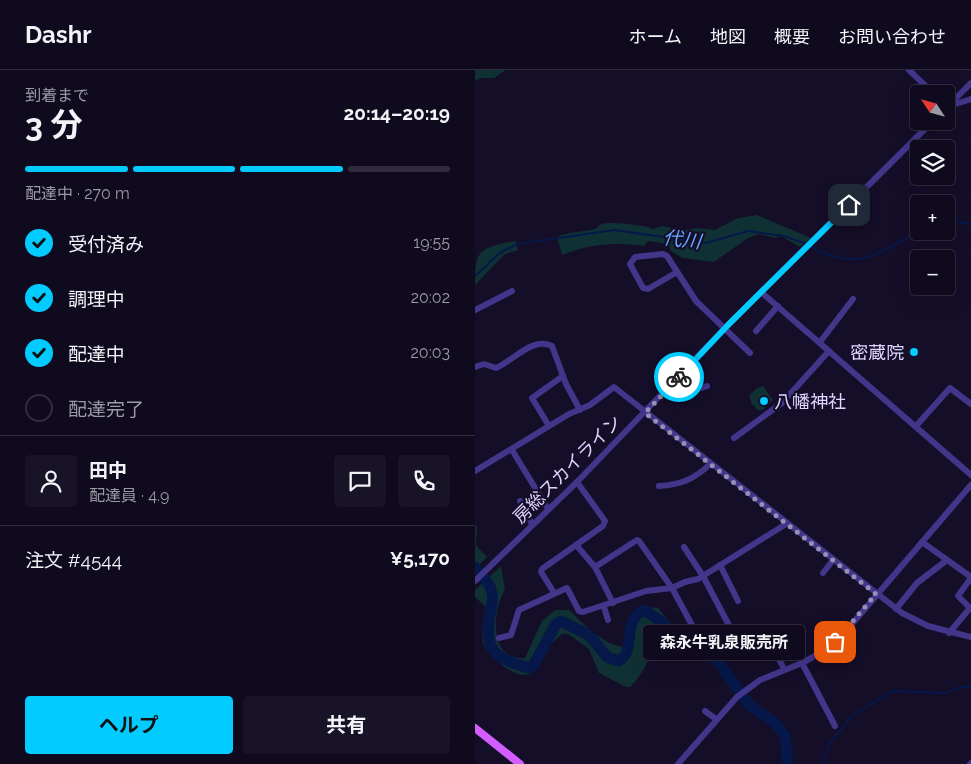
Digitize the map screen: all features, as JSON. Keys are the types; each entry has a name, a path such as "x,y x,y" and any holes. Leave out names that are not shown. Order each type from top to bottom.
{"main road":[{"path":"475,728 520,764"}],"street":[{"path":"909,70 925,85"},
{"path":"955,99 971,84"},
{"path":"955,104 971,99"},
{"name":"房総スカイライン","path":"475,581 577,482 725,328 924,130"},
{"path":"677,272 648,289 643,288 631,264 635,258 663,254 667,256 696,301 750,353"},
{"path":"475,310 512,291"},
{"path":"761,292 971,475"},
{"path":"820,342 853,299"},
{"path":"756,330 778,306"},
{"path":"475,367 484,364 496,368 536,343 545,342 551,346 580,410"},
{"path":"734,438 782,404 829,350"},
{"path":"549,426 532,398 563,376"},
{"path":"671,386 678,390 688,391 707,386"},
{"path":"475,471 549,426 590,405 614,387 876,594 928,626 949,633 971,637"},
{"path":"916,426 950,388 971,404"},
{"path":"512,450 548,509"},
{"path":"659,486 679,484 691,479 710,464"},
{"path":"553,591 541,572 542,568 603,526 605,521 583,487 577,482"},
{"path":"678,764 729,703 751,686 784,669 802,663 840,636 971,485"},
{"path":"520,501 532,524"},
{"path":"499,638 511,634 519,610 567,588 579,611 583,612 641,593 672,588 703,576 786,524"},
{"path":"595,566 637,540 643,544 672,588 693,627 721,642 729,638 733,633 750,626 755,628 767,638 784,669"},
{"path":"921,542 971,578 958,596 969,608 949,633"},
{"path":"576,545 595,566 613,603"},
{"path":"684,547 703,576 733,633"},
{"path":"823,573 833,560"},
{"path":"896,608 917,583 947,560"},
{"path":"720,565 738,601"},
{"path":"641,593 641,602"},
{"path":"604,606 608,620"},
{"path":"802,663 835,726"},
{"path":"705,710 716,719"}],"green space":[{"path":"475,70 506,70 494,78 481,78 475,81"},
{"path":"757,215 811,238 800,247 781,236 775,238 759,234 748,238 714,262 683,258 671,251 668,244 648,241 644,246 602,245 583,248 562,255 557,237 570,233 594,230 606,223 628,224 653,229 663,226 681,231 697,228 715,230 738,218"},
{"path":"515,241 518,250 505,254 475,285 476,264 481,252 494,246"},
{"path":"763,386 773,400 763,410 758,410 752,404 749,396 757,388"},
{"path":"475,526 477,526 476,545 487,557 475,569"},
{"path":"501,566 505,590 497,609 496,633 504,651 513,657 525,658 542,621 555,610 569,610 600,637 623,647 631,615 643,607 658,608 672,625 703,637 722,658 688,644 662,642 650,651 646,666 640,675 630,687 626,687 599,673 589,649 568,634 562,634 545,651 531,673 525,675 510,671 496,660 485,647 482,634 486,607 475,597 475,590"}],"waterway":[{"name":"代川","path":"955,221 971,224"},
{"name":"代川","path":"475,276 500,253 517,244 614,230 706,243 748,231 784,236 807,244"},
{"name":"代川","path":"811,247 842,258 855,259 879,253 910,237"},
{"path":"475,567 491,589 493,598 488,628 489,638 491,646 501,657 529,668 533,666 556,624 561,621 589,635 607,657 618,661 624,657 627,651 633,621 644,610 662,622 676,639 684,645 711,656 719,663 750,706 775,723 785,736 788,764"},
{"path":"823,764 830,743 852,716 892,691 946,693 960,687 971,687"}],"way so far":[{"path":"679,377 645,413 876,594 835,642"}],"place":[{"name":"密蔵院","path":"914,352"},
{"name":"八幡神社","path":"764,401"},
{"name":"森永牛乳泉販売所","path":"835,642"}],"route":[{"path":"679,377 725,328 849,205"}]}
